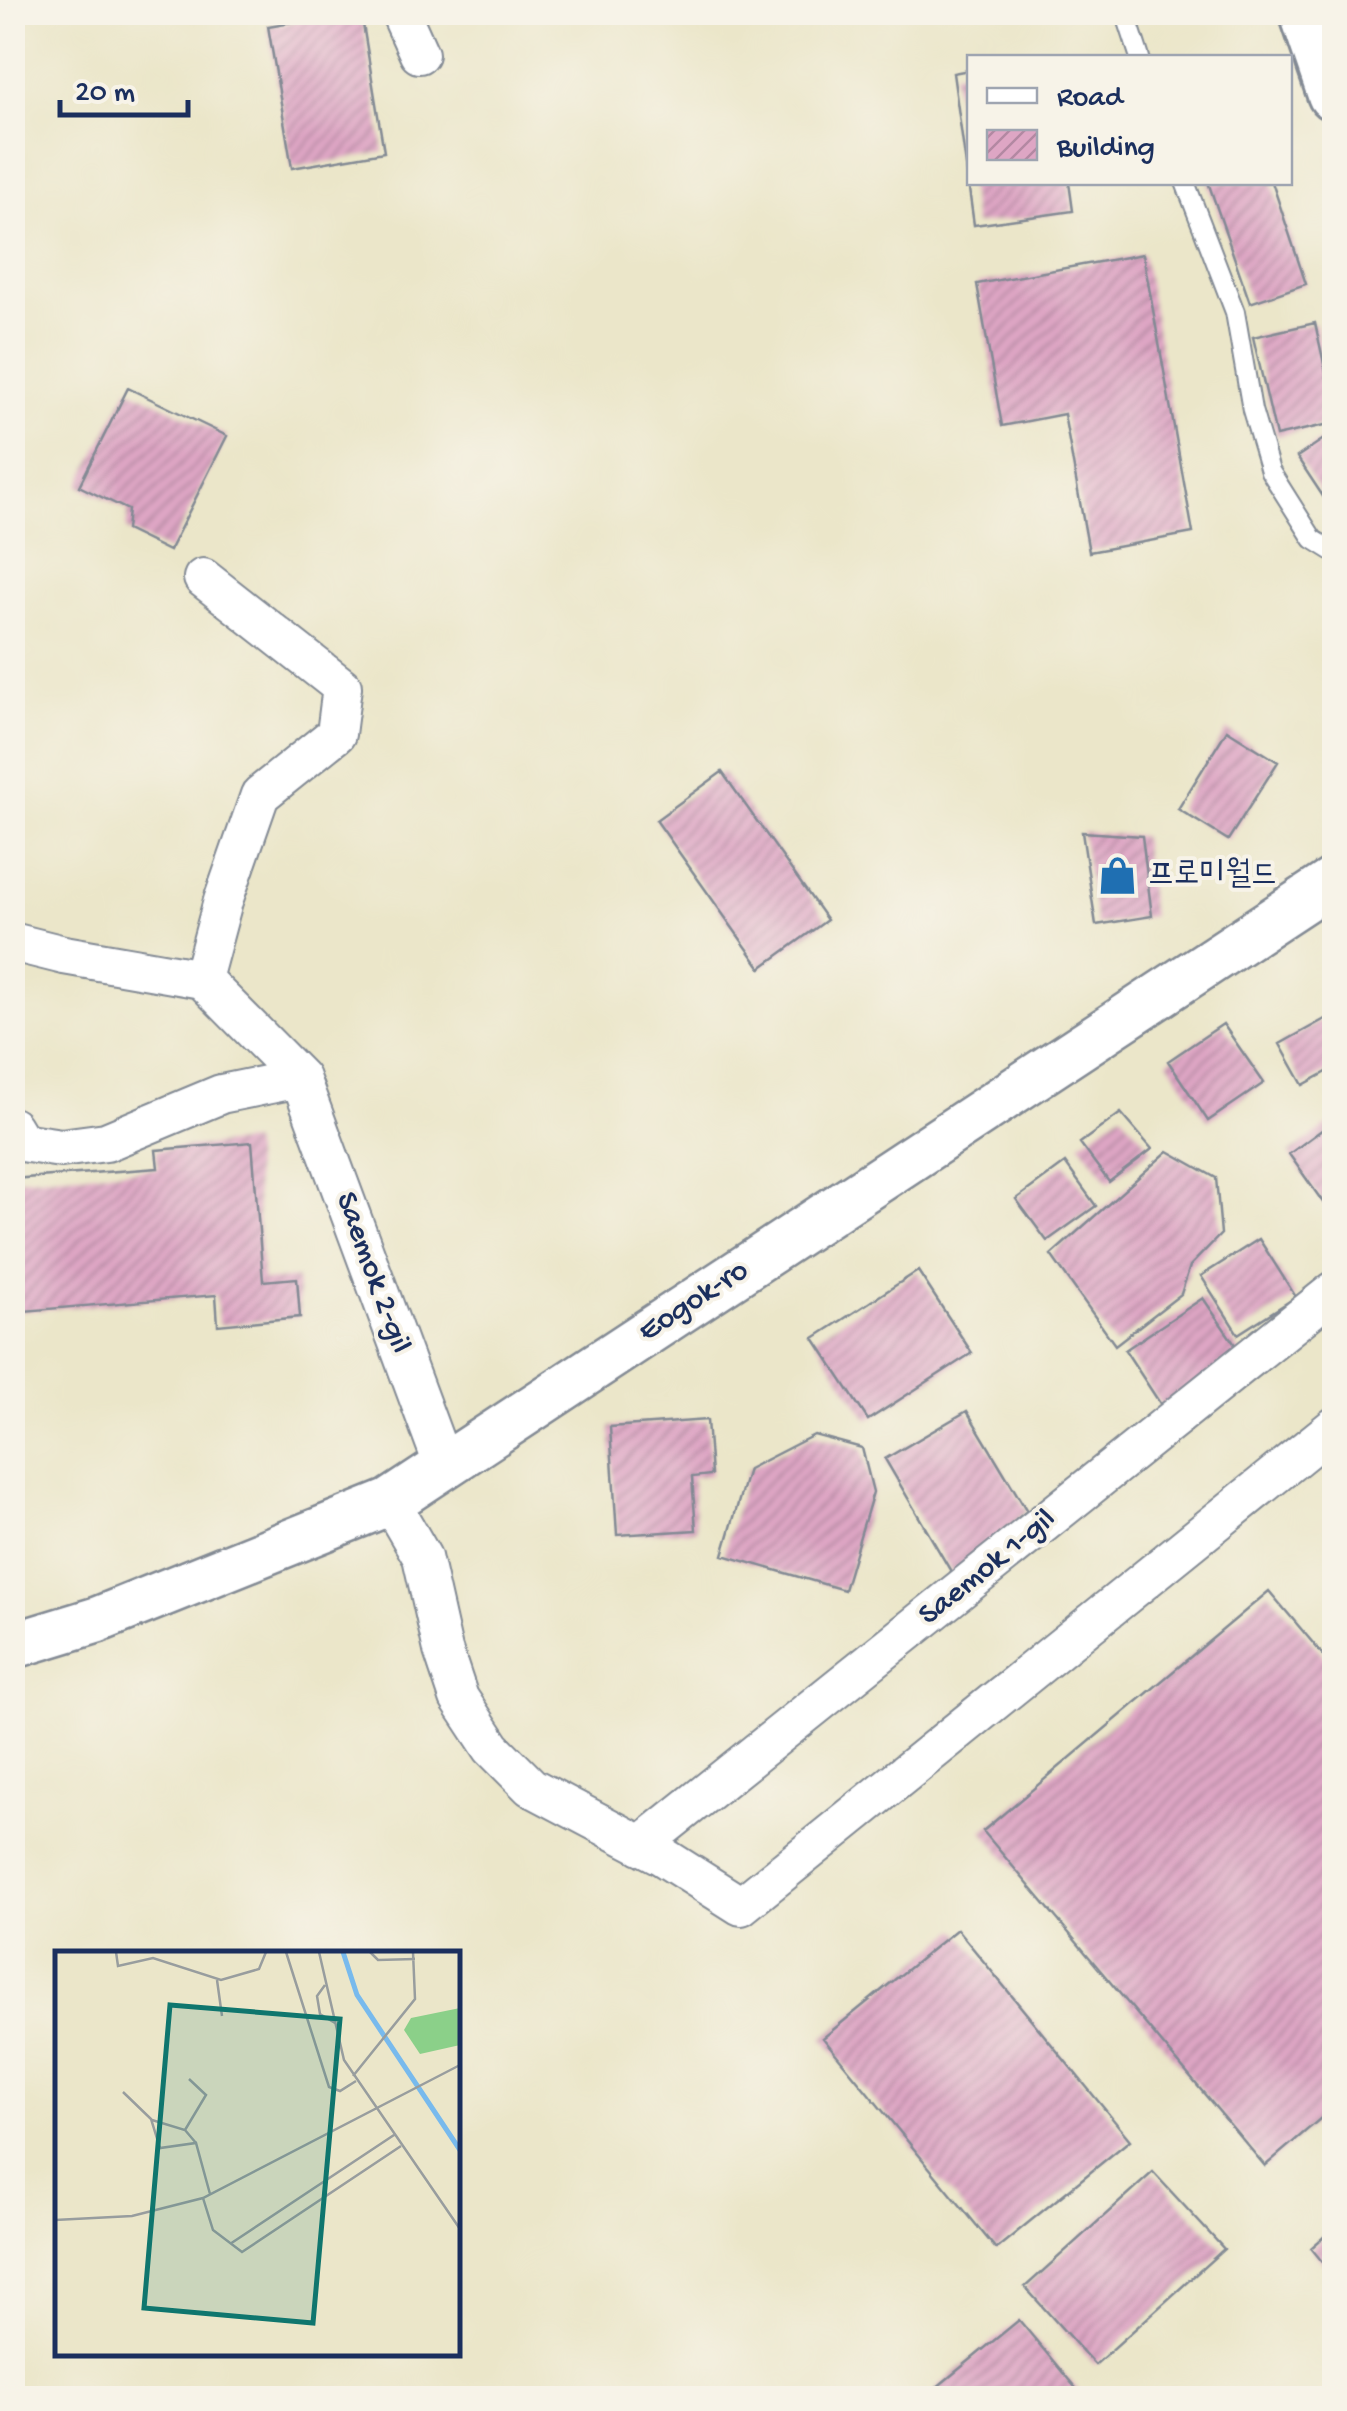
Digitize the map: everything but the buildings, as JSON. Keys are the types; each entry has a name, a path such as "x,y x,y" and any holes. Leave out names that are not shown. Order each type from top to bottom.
{"main road":[{"path":"1302,21 1334,94"}],"street":[{"path":"400,12 418,54"},
{"path":"12,942 202,979 260,795 336,734 342,687 203,578"},
{"name":"Eogok-ro","path":"12,1646 97,1620 390,1502 1334,880"},
{"name":"Saemok 2-gil","path":"202,979 300,1078 444,1467"},
{"path":"17,1134 61,1148 106,1142 221,1094 300,1078"},
{"name":"Saemok 1-gil","path":"641,1845 1334,1291"},
{"path":"390,1502 422,1557 443,1650 459,1698 492,1748 531,1787 641,1845 741,1906 1334,1428"}],"lane":[{"path":"1125,12 1139,55"},
{"path":"1186,185 1235,312 1252,410 1270,471 1313,539 1334,552"}],"place":[{"name":"프로미월드","path":"1118,876"}]}
